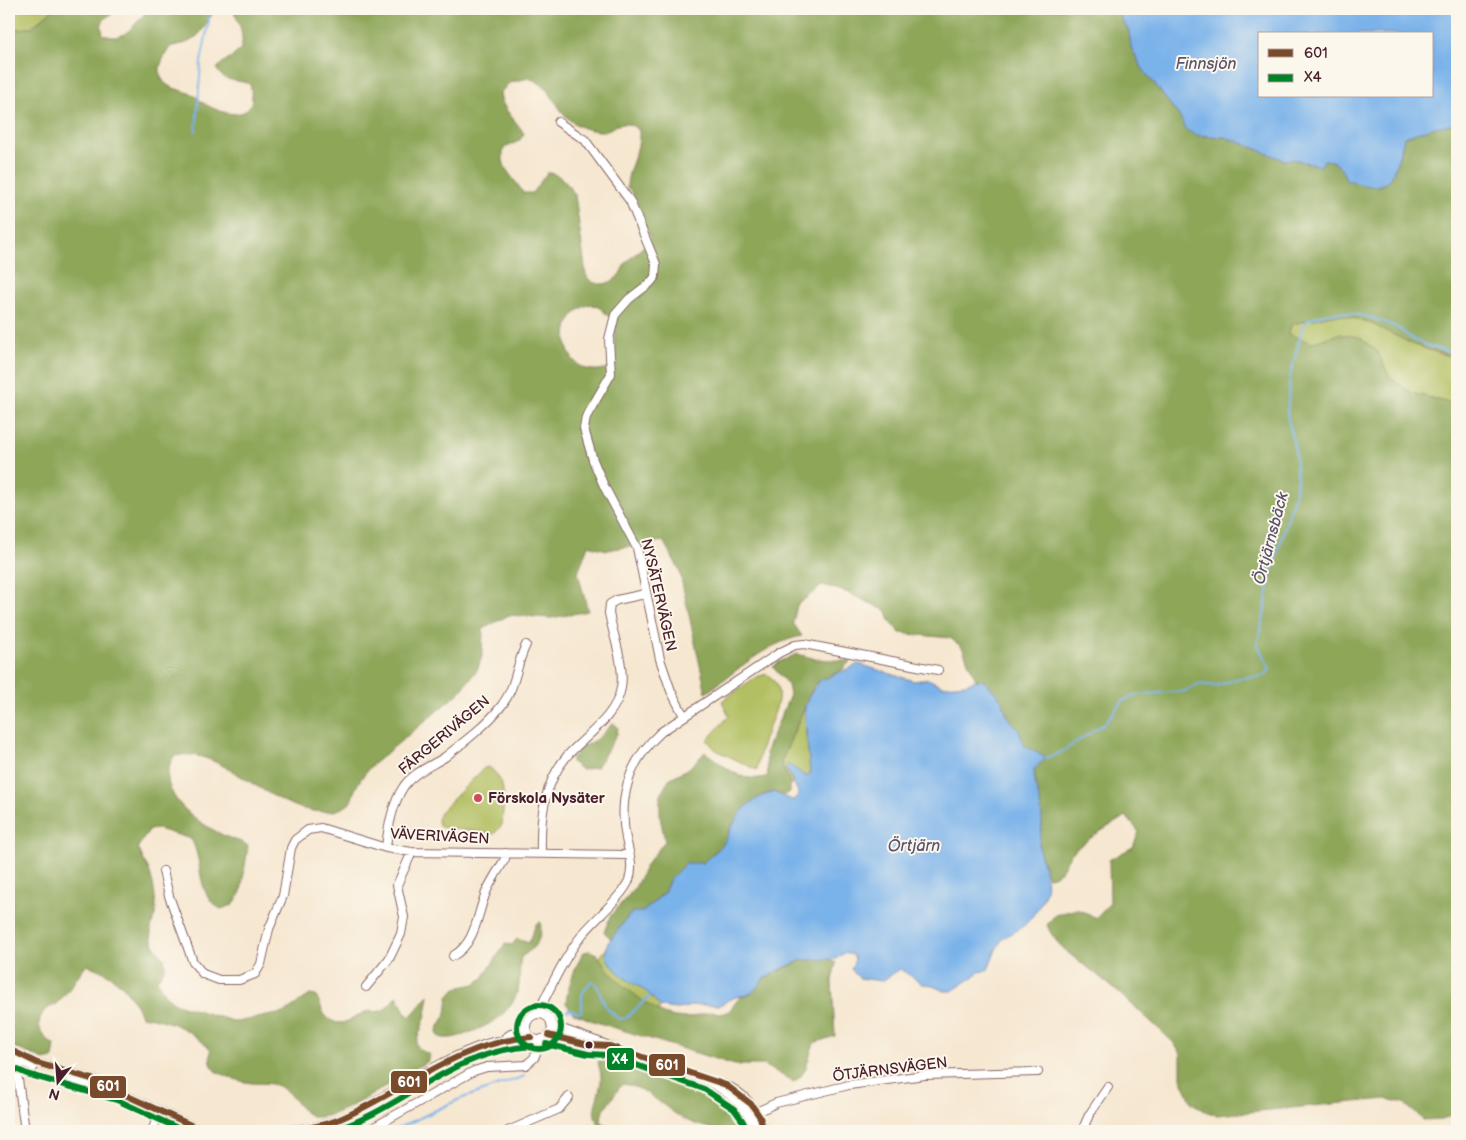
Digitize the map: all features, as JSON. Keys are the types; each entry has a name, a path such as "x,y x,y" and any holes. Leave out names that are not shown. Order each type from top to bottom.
{"street":[{"name":"NYSÄTERVÄGEN","path":"558,122 585,140 630,201 656,264 654,277 650,283 629,299 615,315 609,340 611,374 584,423 593,460 604,486 637,548 645,594 664,675 684,716"},
{"path":"541,852 543,808 550,782 567,756 601,722 618,697 621,688 621,669 609,613 610,604 617,600 645,594"},
{"path":"288,1131 337,1121 401,1084 466,1053 501,1040 526,1024 530,1017 537,1014 546,999 558,971 572,948 628,883 631,872 623,822 623,807 632,770 647,745 684,716 779,653 795,645 804,644 938,670"},
{"name":"FÄRGERIVÄGEN","path":"386,848 394,806 405,786 412,778 444,757 489,719 503,704 517,675 519,658 526,645"},
{"name":"VÄVERIVÄGEN","path":"163,871 169,896 185,943 197,969 219,980 239,980 255,974 261,964 265,939 283,896 291,848 294,840 308,830 321,828 386,848 412,852 541,852 629,855"},
{"path":"366,987 390,959 401,934 404,917 397,885 412,852"},
{"path":"453,956 466,948 488,890 505,859 505,853"},
{"path":"546,999 546,1017 551,1025 708,1081 726,1085 737,1091 764,1131"},
{"path":"537,1014 546,1017"},
{"path":"526,1024 526,1032 532,1038 535,1054"},
{"path":"367,1131 474,1072 487,1067 526,1064 532,1060 551,1025"},
{"path":"501,1040 545,1037 589,1045 610,1046"},
{"path":"9,1050 21,1059"},
{"path":"9,1056 102,1082 108,1087 204,1131"},
{"path":"21,1059 17,1072 25,1131"},
{"name":"ÖTJÄRNSVÄGEN","path":"753,1113 776,1103 848,1085 925,1075 1038,1072"},
{"path":"1082,1131 1089,1115 1108,1086"},
{"path":"508,1131 559,1109 569,1097"},
{"path":"152,1131 160,1111"},
{"path":"753,1113 757,1131"}],"green space":[{"path":"10,9 53,9 31,26 14,30"},
{"path":"53,9 121,9 105,18 101,26 103,34 117,37 129,31 149,9 215,9 196,37 186,43 170,47 162,63 160,75 170,87 196,96 214,109 232,114 246,110 250,105 252,96 250,84 227,79 217,69 239,51 241,47 241,30 232,9 1119,9 1121,19 1129,31 1131,47 1142,68 1180,117 1186,130 1203,136 1224,137 1284,160 1292,159 1321,166 1324,160 1332,161 1340,168 1346,179 1380,186 1390,180 1397,164 1404,137 1435,127 1457,123 1457,358 1412,344 1366,321 1341,315 1331,315 1292,324 1288,334 1311,343 1339,334 1359,337 1377,351 1390,378 1412,393 1457,405 1457,1114 1442,1119 1423,1120 1404,1103 1386,1099 1217,1115 1205,1111 1192,1103 1181,1078 1181,1054 1173,1042 1119,993 1063,948 1051,934 1047,925 1055,915 1077,909 1097,918 1110,903 1109,860 1133,847 1139,832 1126,816 1083,844 1071,854 1057,874 1048,877 1040,853 1038,838 1042,824 1034,769 1018,729 1011,722 1002,700 985,681 976,680 962,647 950,638 900,633 890,621 887,611 846,592 823,585 797,605 793,623 802,636 788,640 763,652 706,693 679,569 663,541 607,550 588,545 578,573 588,611 551,618 509,615 483,629 482,657 477,670 460,692 371,766 357,785 350,803 342,808 333,811 311,811 290,804 212,760 193,755 174,756 168,769 168,782 173,794 191,815 215,831 248,846 241,892 233,905 221,909 207,895 201,877 198,857 191,839 158,829 149,830 138,847 150,872 154,887 156,910 151,933 155,947 165,960 163,972 157,980 164,994 176,1004 236,1022 283,1013 310,995 316,996 326,1017 339,1023 348,1021 365,1012 383,1010 397,996 405,1012 410,1017 429,995 426,1015 416,1043 419,1049 430,1055 427,1062 352,1106 322,1117 312,1116 307,1114 288,1093 278,1086 242,1081 215,1071 210,1062 211,1050 203,1042 171,1023 141,1016 132,998 120,984 105,973 86,965 62,998 41,1015 39,1025 43,1035 55,1045 53,1058 44,1060 11,1046 9,1044 9,25 14,30 33,27","holes":["528,78 539,83 547,90 567,117 576,125 589,130 607,131 615,126 627,124 639,131 638,146 629,173 627,187 636,198 647,232 651,238 625,264 618,276 608,283 592,282 586,275 575,195 567,183 560,177 547,173 532,193 523,193 505,167 503,161 504,148 519,141 524,134 503,105 500,93 509,83","591,304 600,308 616,323 614,349 617,364 599,370 584,368 574,360 568,349 566,335 569,322 578,311"]},
{"path":"1331,315 1345,316 1370,323 1418,346 1457,358 1457,405 1412,393 1390,378 1382,361 1339,334 1311,343 1288,334 1292,324"},
{"path":"797,654 816,659 851,661 843,669 814,685 781,762 790,784 790,792 784,795 772,792 760,796 745,807 730,828 725,842 703,863 686,864 670,879 664,893 643,912 629,915 611,939 604,932 611,915 635,888 646,865 665,841 660,817 660,796 669,779 689,768 705,752 742,776 759,778 768,776 766,751 790,695 788,685 773,667 779,662"},
{"path":"767,674 777,687 778,701 762,745 757,770 716,750 707,740 729,716 722,701 756,677"},
{"path":"805,706 806,736 811,768 807,777 786,768 793,784 790,784 781,762"},
{"path":"613,723 618,727 617,734 597,767 582,770 570,761 580,748 597,739"},
{"name":"Förskola Nysäter","path":"489,767 500,779 502,786 504,801 502,825 494,834 440,827 437,819 441,811 484,768"},
{"path":"540,922 541,933 537,942 521,957 517,993 506,1011 494,1021 458,1037 443,1038 438,1036 437,1030 446,1014 448,997 456,988 475,984 483,978 505,944 512,945 517,939 529,943 536,924"},
{"path":"606,949 611,963 616,969 646,991 660,1006 656,1022 574,991"},
{"path":"590,951 597,954 622,985 647,1004 663,1014 687,1018 711,1012 721,1014 729,1011 740,997 752,993 765,978 802,960 828,959 836,963 832,981 835,1036 814,1043 805,1070 799,1079 794,1082 764,1065 735,1065 596,1022 573,1013 566,1003 570,983 580,958 583,952"},
{"path":"605,1051 641,1060 717,1089 732,1100 739,1109 748,1125 746,1131 721,1130 697,1125 682,1118 646,1093 622,1084 602,1113 601,1121 612,1131 604,1131 596,1119 594,1110 601,1079 596,1056"}],"water":[{"name":"Finnsjön","path":"1119,9 1457,9 1457,123 1435,127 1404,137 1390,180 1379,185 1363,185 1346,179 1340,168 1332,161 1324,160 1321,166 1292,159 1284,160 1234,140 1224,137 1195,135 1186,130 1180,117 1142,68 1131,47 1129,31 1121,19"},
{"name":"Örtjärn","path":"859,664 914,681 928,679 943,686 965,684 976,680 985,681 1002,700 1007,716 1018,729 1025,746 1046,758 1034,769 1042,815 1039,849 1047,882 1045,895 1041,902 1026,923 1001,941 987,971 978,972 952,991 944,991 931,985 923,984 900,969 882,981 859,978 851,969 855,959 853,955 844,953 836,959 802,960 785,967 765,978 752,993 733,998 720,1005 695,1005 678,1009 660,1006 647,992 623,977 609,962 606,955 607,944 632,912 643,912 664,893 670,879 686,863 703,863 721,847 738,816 748,805 773,792 792,800 797,798 798,792 786,768 788,764 807,777 810,772 805,719 805,706 809,696 819,681"}],"waterway":[{"path":"196,131 201,62 209,21 208,9"},
{"name":"Örtjärnsbäck","path":"1046,758 1060,753 1104,724 1123,701 1135,695 1185,691 1199,684 1215,686 1240,678 1263,676 1270,669 1257,644 1265,611 1270,576 1295,495 1297,479 1295,451 1287,414 1290,377 1303,325 1322,315 1334,313 1360,315 1394,326 1426,345 1457,353"},
{"path":"567,1011 569,1009 579,1013 582,1011 582,994 591,981 596,984 606,1007 618,1019 626,1018 650,996"},
{"path":"392,1131 460,1099 525,1076"}],"transit line":[{"name":"X4","path":"539,1005 551,1009 557,1015 561,1027 557,1039 551,1045 539,1049 527,1045 521,1039 517,1027 521,1015 527,1009 539,1005"},
{"name":"601","path":"548,1035 589,1045 610,1046 726,1085 751,1104 760,1117 764,1131"},
{"name":"601","path":"288,1131 321,1125 340,1119 432,1069 479,1048 504,1041 531,1037"},
{"name":"X4","path":"546,1044 588,1054 608,1055 704,1089 734,1109 748,1131"},
{"name":"X4","path":"332,1131 382,1109 451,1069 502,1050 532,1046"},
{"name":"601","path":"9,1049 37,1063 102,1082 108,1087 204,1131"},
{"name":"X4","path":"9,1066 27,1074 117,1100 184,1131"}],"place":[{"name":"Förskola Nysäter","path":"478,798"}]}
